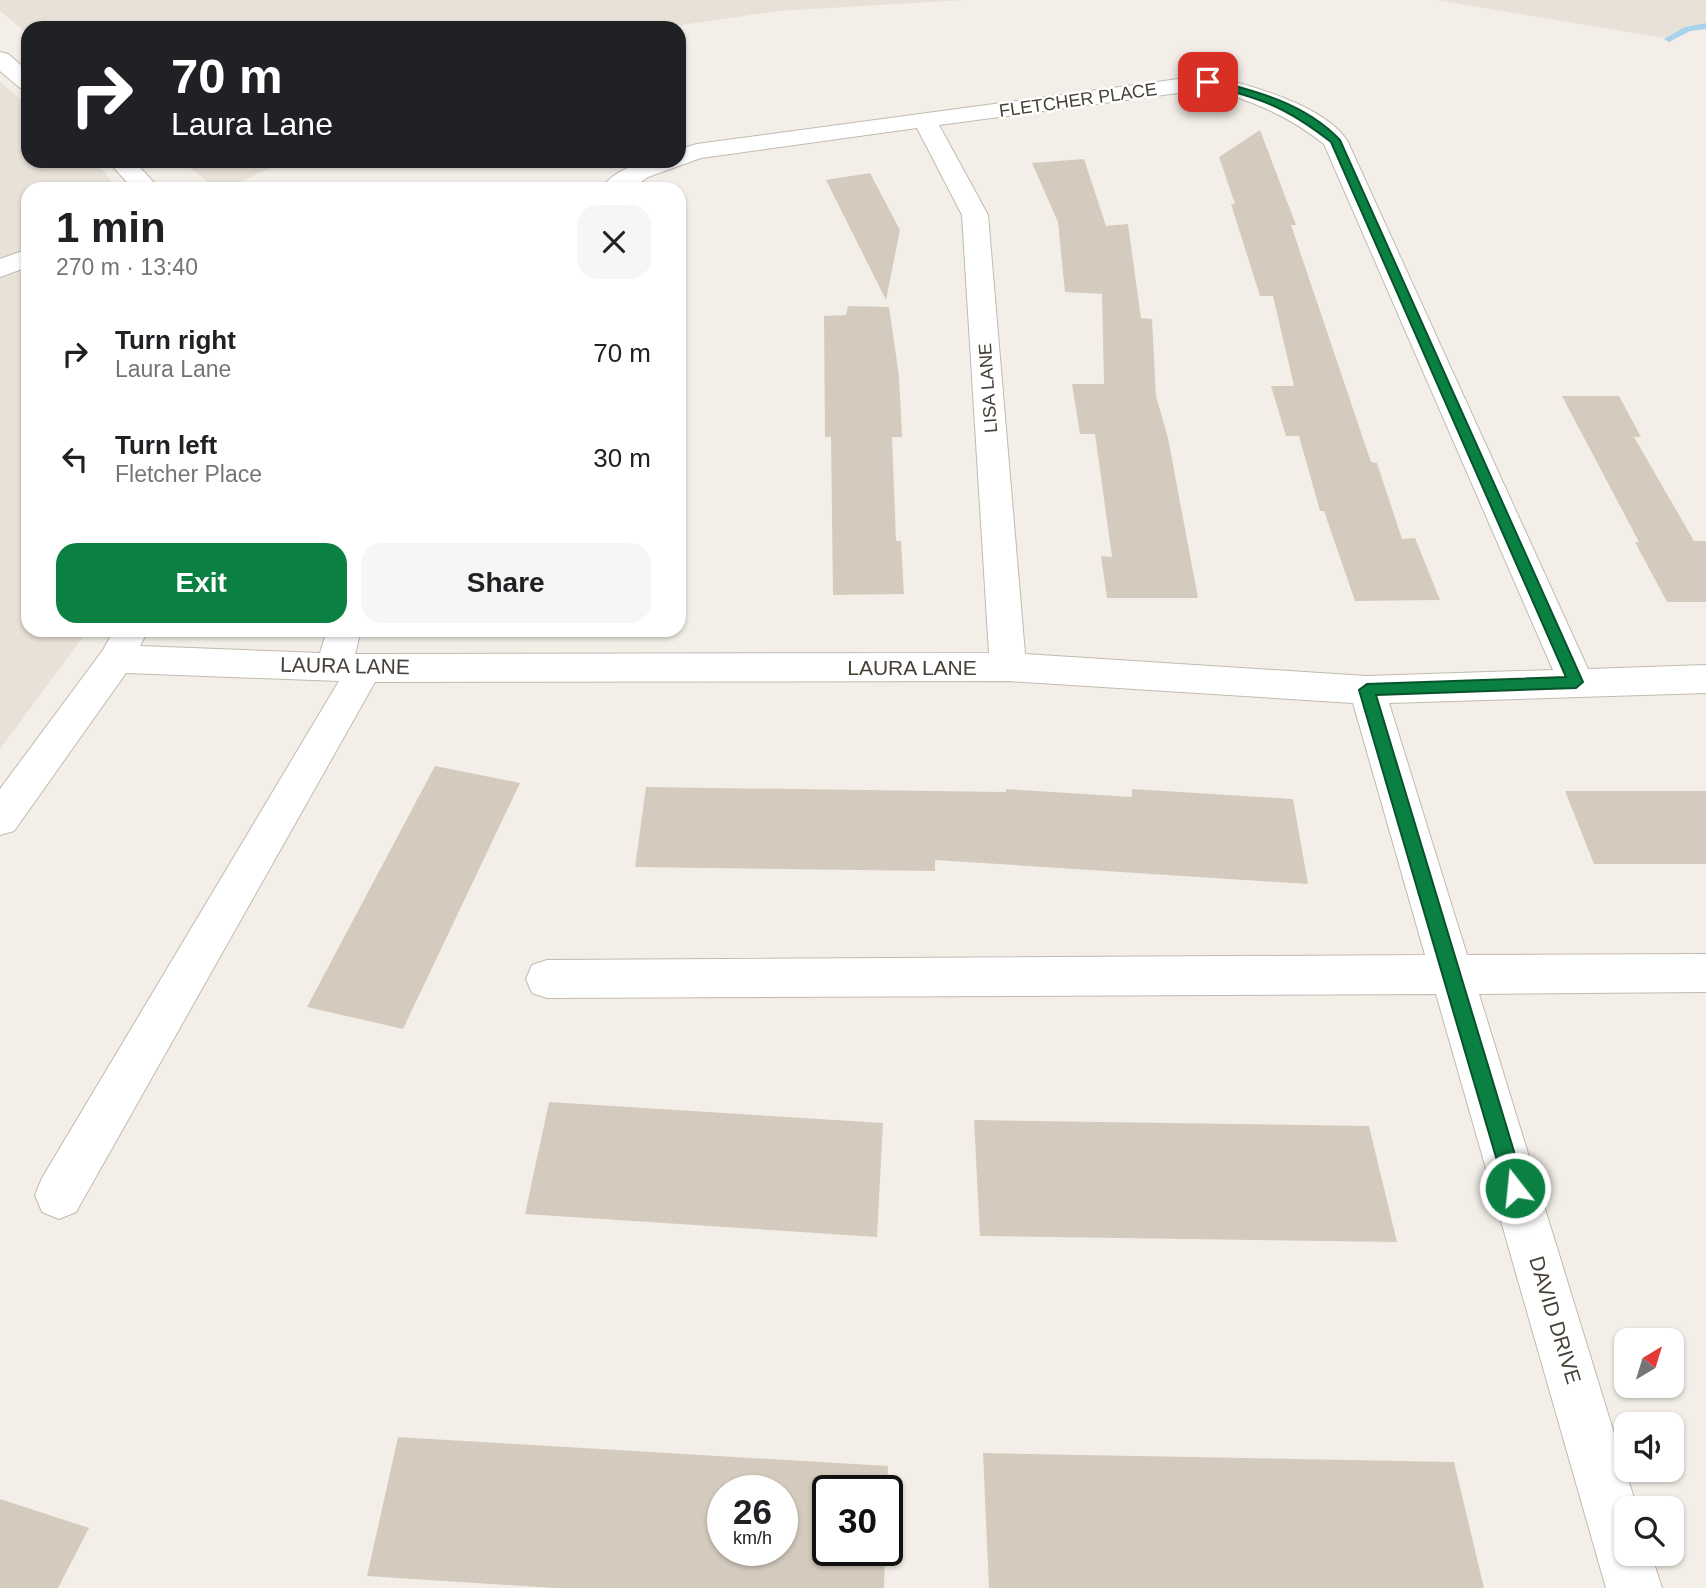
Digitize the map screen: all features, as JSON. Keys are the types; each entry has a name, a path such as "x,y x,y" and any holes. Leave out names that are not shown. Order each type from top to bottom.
{"street":[{"path":"0,59 21,77"},
{"name":"FLETCHER PLACE","path":"686,155 697,151 1208,82 1259,94 1303,115 1335,140 1576,682"},
{"name":"LISA LANE","path":"925,121 975,215 1008,667"},
{"path":"127,168 140,182"},
{"path":"624,182 650,168"},
{"path":"0,268 21,260"},
{"path":"59,1195 349,667 345,637"},
{"path":"0,819 124,645"},
{"name":"LAURA LANE","path":"124,645 349,667 1008,667 1367,690 1706,679"},
{"name":"DAVID DRIVE","path":"1367,690 1634,1588"},
{"path":"547,979 1706,973"}],"shaded area":[{"path":"0,0 965,0 778,11 686,24 686,21 21,21 21,28 0,11"},
{"path":"1437,0 1706,0 1706,26 1688,29 1669,39"},
{"path":"0,82 21,100 21,168 100,168 111,182 21,182 21,637 83,637 0,749"},
{"path":"190,168 270,168 240,182 208,182"}],"building":[{"path":"1260,130 1296,225 1291,225 1371,462 1377,463 1402,539 1415,538 1440,600 1355,601 1324,511 1320,511 1299,436 1286,436 1271,386 1294,386 1273,296 1260,296 1219,157"},
{"path":"1084,159 1106,226 1128,224 1141,318 1152,319 1156,396 1168,438 1198,598 1107,598 1101,556 1112,557 1095,434 1080,434 1072,384 1104,384 1102,294 1065,292 1058,222 1032,163"},
{"path":"870,173 900,230 886,300 826,180"},
{"path":"848,306 889,307 899,376 902,437 892,437 896,541 901,541 904,594 833,595 831,437 825,437 824,316 846,315"},
{"path":"1562,396 1619,396 1641,437 1634,437 1694,541 1706,541 1706,602 1667,602 1635,542 1639,542"},
{"path":"435,766 520,783 403,1029 307,1007"},
{"path":"646,787 1006,792 1006,789 1132,797 1132,789 1293,799 1308,884 935,860 935,871 635,867"},
{"path":"1565,791 1706,791 1706,864 1594,864"},
{"path":"549,1102 883,1123 877,1237 525,1214"},
{"path":"974,1120 1369,1126 1397,1242 980,1236"},
{"path":"398,1437 888,1466 888,1475 812,1475 812,1566 885,1566 884,1588 554,1588 367,1576"},
{"path":"983,1453 1454,1462 1484,1588 989,1588"},
{"path":"0,1499 89,1528 58,1588 0,1588"}],"waterway":[{"path":"1669,39 1688,29 1706,26"}],"route":[{"path":"1208,82 1259,94 1303,115 1335,140 1576,682 1367,690 1515,1188"}]}
